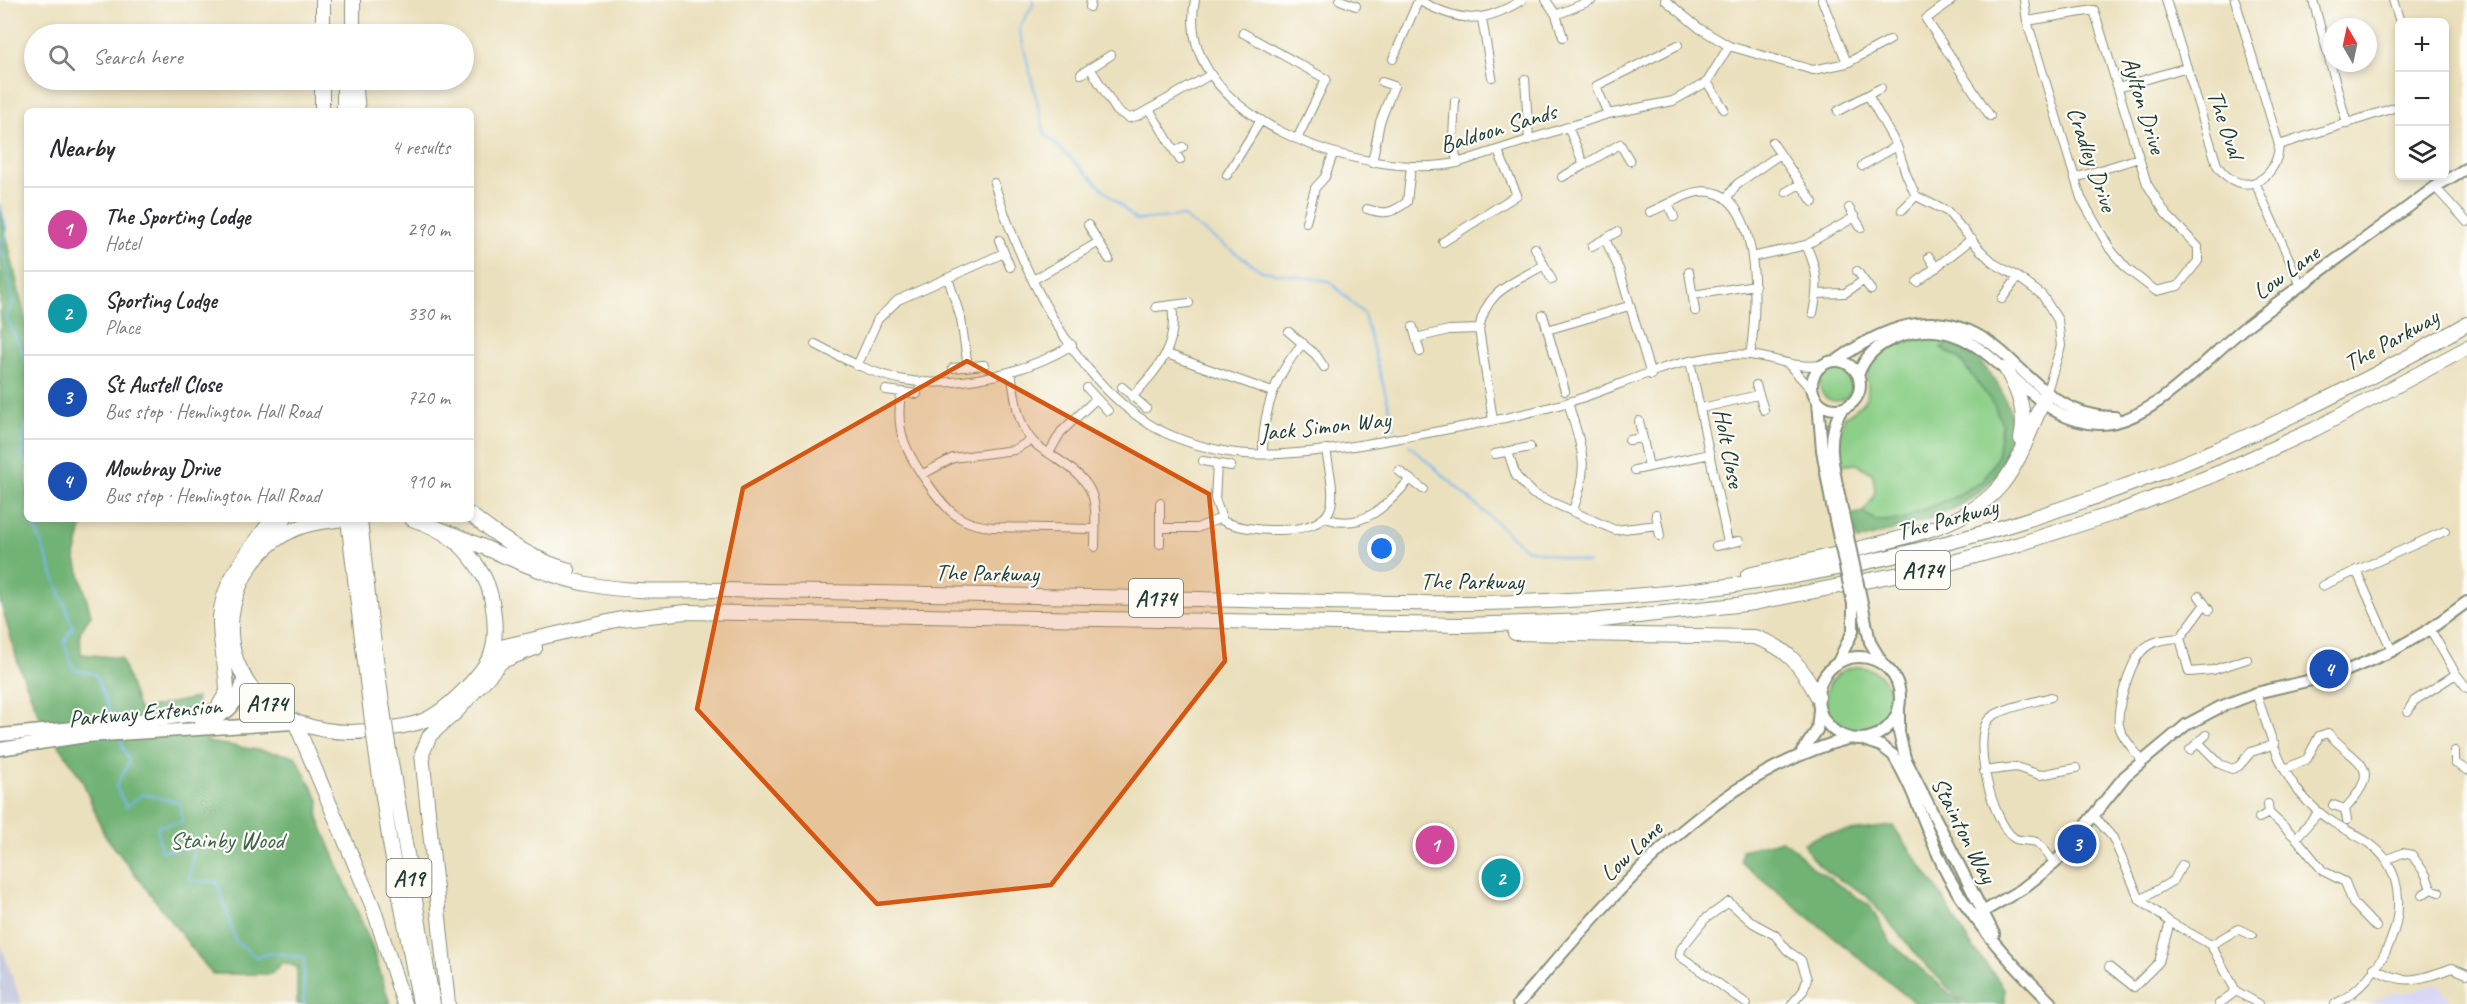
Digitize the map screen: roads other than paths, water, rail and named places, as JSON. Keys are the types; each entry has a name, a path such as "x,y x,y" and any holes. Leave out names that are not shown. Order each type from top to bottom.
{"highway":[{"path":"323,0 323,24"},
{"path":"331,0 331,24"},
{"path":"344,0 344,24"},
{"path":"353,0 353,24"},
{"path":"322,90 322,108"},
{"path":"331,90 331,108"},
{"path":"344,90 344,108"},
{"path":"356,90 358,108"},
{"name":"The Parkway","path":"429,524 532,567 591,585 642,591 721,590 1418,604 1592,601 1752,583 1840,568 1932,548 2067,509 2166,473 2254,435 2351,389 2467,324"},
{"name":"The Parkway","path":"490,656 505,646 621,619 704,612 1504,625 1638,617 1797,597 1935,567 2071,528 2221,472 2315,429 2467,348"},
{"path":"2006,369 2018,392 2024,419 2010,472"},
{"path":"1592,601 1768,571 1920,532 1971,511 1994,492 2010,472 2020,456 2044,398"},
{"path":"474,517 508,543 532,556 593,578 721,590"},
{"path":"137,725 208,712 223,701 227,692 221,632 223,601 237,567 270,522"},
{"path":"263,551 282,522"},
{"name":"A174","path":"323,522 307,524 289,531 263,551 242,580 231,620 237,662 262,700 294,723 344,733 362,733 411,725 426,720 453,701 490,656 494,608 490,589 475,560 463,546 429,524"},
{"name":"A19","path":"347,522 357,544"},
{"name":"A19","path":"360,522 357,544 383,751 433,1004"},
{"path":"448,1004 422,754 429,735 456,712 485,678 508,656 652,616"},
{"path":"1339,623 1410,631 1754,638 1775,645 1791,656 1819,702"},
{"path":"485,678 490,656"},
{"path":"294,723 373,907 404,1004"},
{"name":"A19","path":"383,751 390,843 420,1004"}],"main road":[{"name":"Low Lane","path":"1858,375 1868,356 1876,349 1901,336 1920,332 1938,333 1962,338 1980,347 2065,416 2090,424 2111,423 2133,416 2172,390 2247,325 2436,187 2467,168"},
{"name":"Low Lane","path":"1836,361 1867,340 1899,327 1926,322 1951,324 1972,332 1993,345 2044,398"},
{"path":"1818,402 1825,407 1842,409 1850,406 1860,392 1858,375 1849,365 1836,361 1822,365 1812,380 1812,390 1818,402 1822,450 1836,500 1858,603 1870,642 1897,683 1899,708 1893,722 1882,732 1856,739 1830,728 1819,702 1824,678 1837,664 1853,631 1858,603"},
{"path":"1836,500 1831,447 1836,419 1842,409"},
{"path":"1978,915 2022,889 2055,862 2142,759 2186,725 2220,707 2256,693 2341,673 2392,651 2430,629 2467,602"},
{"path":"1837,664 1863,658 1880,663 1888,669"},
{"name":"Parkway Extension","path":"0,735 85,731 214,719 231,711 239,697 244,675"},
{"name":"Low Lane","path":"1518,1004 1583,931 1663,848 1716,805 1797,756 1813,740 1817,729 1819,702"},
{"name":"Stainton Way","path":"1899,708 1899,732 1905,758 1978,915"},
{"name":"Parkway Extension","path":"137,725 294,723"},
{"name":"Parkway Extension","path":"0,748 85,731"},
{"name":"Low Lane","path":"1797,756 1856,739"},
{"name":"Stainton Way","path":"1856,739 1881,746 1893,755 1948,876 2013,965 2052,1004"}],"street":[{"name":"Baldoon Sands","path":"1195,0 1194,27 1197,49 1210,75 1233,99 1261,120 1297,139 1334,154 1372,163 1411,167 1434,167 1457,163 1608,114 1673,101 1707,82 1729,46"},
{"path":"1340,0 1356,6"},
{"path":"1393,59 1418,0 1452,16 1482,19 1506,10 1522,0"},
{"path":"1546,0 1556,15 1563,37"},
{"path":"1556,15 1592,0"},
{"path":"1665,0 1700,28 1729,46 1813,70 1847,63 1890,40"},
{"path":"1822,0 1847,63"},
{"path":"1951,0 1926,19 1990,116"},
{"name":"Cradley Drive","path":"2024,0 2027,21 2075,178 2097,231 2127,269 2146,286 2156,291 2178,286 2198,261"},
{"name":"The Oval","path":"2166,0 2217,165 2224,176 2236,183 2255,182 2272,171 2278,159 2279,145 2235,0"},
{"path":"2313,0 2348,123"},
{"path":"2394,0 2399,18"},
{"name":"Aylton Drive","path":"2027,21 2094,10 2147,184 2157,201 2198,247 2198,261"},
{"path":"1482,19 1492,77"},
{"path":"1243,33 1326,79 1297,139"},
{"path":"1608,114 1596,86 1678,45"},
{"path":"1081,74 1111,55"},
{"path":"2118,88 2187,67"},
{"path":"1090,68 1121,114 1133,117 1210,75"},
{"path":"1525,80 1529,140"},
{"path":"1372,163 1380,122 1394,86 1382,82"},
{"path":"1707,82 1724,109"},
{"path":"1838,111 1881,88"},
{"path":"1868,95 1897,146 1916,196 1948,212 1995,264 2018,277 2042,295 2058,320 2061,346 2044,398"},
{"path":"1455,101 1453,137 1457,163"},
{"path":"2279,145 2395,108"},
{"path":"1149,109 1180,160"},
{"path":"1227,175 1261,120"},
{"path":"1568,127 1584,165"},
{"path":"1772,142 1813,202"},
{"path":"1562,177 1620,144 1630,161"},
{"path":"1862,166 1897,146"},
{"path":"1175,152 1183,147"},
{"path":"1443,242 1517,195 1498,151"},
{"path":"1306,222 1315,188 1325,177 1334,154"},
{"path":"1726,199 1737,184 1779,155"},
{"path":"2075,178 2139,158"},
{"path":"1367,209 1382,214 1392,213 1407,202 1411,167"},
{"path":"2255,182 2301,286"},
{"name":"Jack Simon Way","path":"994,183 1017,248 1033,280 1072,345 1119,401 1150,425 1200,446 1231,452 1263,454 1326,449 1388,440 1493,420 1568,402 1690,361 1750,355 1790,366 1805,368 1822,365"},
{"path":"1786,192 1800,184"},
{"path":"2436,187 2467,222"},
{"path":"1650,212 1697,192 1715,194 1726,199 1742,220 1752,257 1755,285 1756,313 1750,355"},
{"path":"1902,210 1916,196"},
{"path":"1668,204 1674,217"},
{"path":"1849,208 1861,228"},
{"path":"1752,257 1806,245 1855,218"},
{"path":"1088,225 1109,259"},
{"path":"1592,246 1617,232"},
{"path":"1917,282 1972,239"},
{"path":"999,240 1010,267"},
{"path":"1605,240 1619,269 1651,375"},
{"path":"1033,280 1099,242"},
{"path":"1806,245 1817,269 1817,294 1813,313"},
{"path":"1535,248 1552,280"},
{"path":"857,366 878,319 888,308 917,290 1004,253"},
{"path":"1929,257 1936,268"},
{"path":"1493,420 1479,329 1485,305 1491,298 1544,265"},
{"path":"1857,271 1871,290"},
{"path":"1689,272 1695,311"},
{"path":"2002,299 2018,277"},
{"path":"948,278 961,319 968,367"},
{"path":"1817,294 1845,293 1863,281"},
{"path":"1693,295 1755,285"},
{"path":"1156,307 1189,303"},
{"path":"1132,397 1167,354 1173,335 1172,304"},
{"path":"1547,330 1629,306"},
{"path":"1543,315 1564,391"},
{"path":"1413,327 1420,352"},
{"path":"1416,338 1449,330 1479,329"},
{"path":"1289,332 1304,343 1324,368"},
{"path":"1263,454 1264,421 1272,392 1290,358 1304,343"},
{"path":"815,344 857,366 914,381 969,379 1011,372 1072,345"},
{"path":"1167,354 1272,392"},
{"name":"Holt Close","path":"1690,361 1702,408 1728,543"},
{"path":"953,368 984,365"},
{"path":"1790,366 1812,390"},
{"path":"1011,372 1019,416 1031,440 1078,473 1088,484 1095,506 1095,547"},
{"path":"1756,385 1764,410"},
{"path":"1122,387 1146,408"},
{"path":"1087,388 1108,411"},
{"path":"886,390 916,394"},
{"path":"901,393 899,413 902,435 923,474 951,512 979,526 1095,529"},
{"path":"1702,408 1758,395"},
{"path":"1049,453 1061,432 1096,399"},
{"path":"1568,402 1584,471 1583,484 1574,510"},
{"path":"1640,421 1649,467"},
{"path":"1629,440 1642,438"},
{"path":"923,474 957,457 1014,450 1031,440"},
{"path":"1495,454 1530,447"},
{"path":"1217,465 1214,491 1221,518 1238,528 1307,528 1326,518 1332,501 1326,449"},
{"path":"1508,452 1510,465 1522,485 1533,494 1574,510 1615,530 1658,525"},
{"path":"1635,470 1710,454"},
{"path":"1203,461 1231,466"},
{"path":"1399,471 1423,489"},
{"path":"1326,518 1343,523 1368,517 1389,503 1410,479"},
{"path":"1160,503 1160,544"},
{"path":"1656,514 1660,536"},
{"path":"1160,528 1197,528 1221,518"},
{"path":"2322,586 2445,531"},
{"path":"1716,546 1738,541"},
{"path":"2356,570 2392,651"},
{"path":"2142,759 2120,730 2118,706 2141,651 2153,643 2180,638 2207,607 2199,596"},
{"path":"2430,629 2456,674 2467,688"},
{"path":"2180,638 2189,672 2213,669 2247,659"},
{"path":"2408,711 2414,701 2456,674"},
{"path":"2256,693 2285,769 2300,793 2318,813 2362,838 2386,860 2396,885 2398,915 2389,945 2374,968 2350,997 2335,1004"},
{"path":"2050,697 2001,712 1989,719 1983,731 1984,771 2000,822 2014,838 2036,842 2055,862"},
{"path":"2285,769 2307,759 2316,741 2324,733 2328,733 2344,751 2363,763 2365,769 2357,796 2345,809"},
{"path":"2190,750 2206,735"},
{"path":"2198,742 2220,764 2232,769 2239,766 2251,752 2275,744"},
{"path":"2455,751 2455,763 2467,770"},
{"path":"1984,771 2016,767 2040,775 2076,768"},
{"path":"2268,804 2269,813 2295,838 2323,871 2345,882 2353,903 2376,927"},
{"path":"2333,805 2345,809"},
{"path":"2345,809 2347,820"},
{"path":"2259,818 2269,813"},
{"path":"2295,838 2318,813"},
{"path":"2093,815 2112,838 2140,900 2170,922 2211,945 2236,991 2259,1004"},
{"path":"2386,860 2402,853 2412,855 2435,890 2422,895"},
{"path":"2140,900 2174,880 2182,865"},
{"path":"1746,1004 1680,956 1680,949 1705,919 1728,902 1733,903 1753,923 1775,934 1788,951 1801,960 1807,979 1803,992 1792,1004"},
{"path":"2109,967 2134,987 2159,962 2170,922"},
{"path":"2211,945 2238,929 2252,936"},
{"path":"2374,968 2388,977 2416,981 2452,968 2467,974"},
{"path":"2219,1004 2236,991"}],"waterway":[{"path":"1033,0 1033,5 1019,28 1045,134 1136,220 1182,216 1262,271 1329,281 1364,314 1395,429"},
{"path":"0,205 7,230 2,246 13,302 6,318 24,355"},
{"path":"24,440 21,457 24,461"},
{"path":"1409,445 1526,549 1588,563"},
{"path":"33,522 73,627 64,643 74,670 95,674 113,719"},
{"path":"120,739 129,762 116,786 126,807 143,794 180,803 182,822 157,826 161,851 194,847 189,880 217,882 236,942 256,957 271,953 304,957 304,1004"}],"place":[{"name":"Mowbray Drive","path":"2329,669"},
{"name":"St Austell Close","path":"2077,844"},
{"name":"The Sporting Lodge","path":"1435,845"},
{"name":"Sporting Lodge","path":"1501,878"}],"park label":[{"name":"Stainby Wood","path":"227,840"}]}
